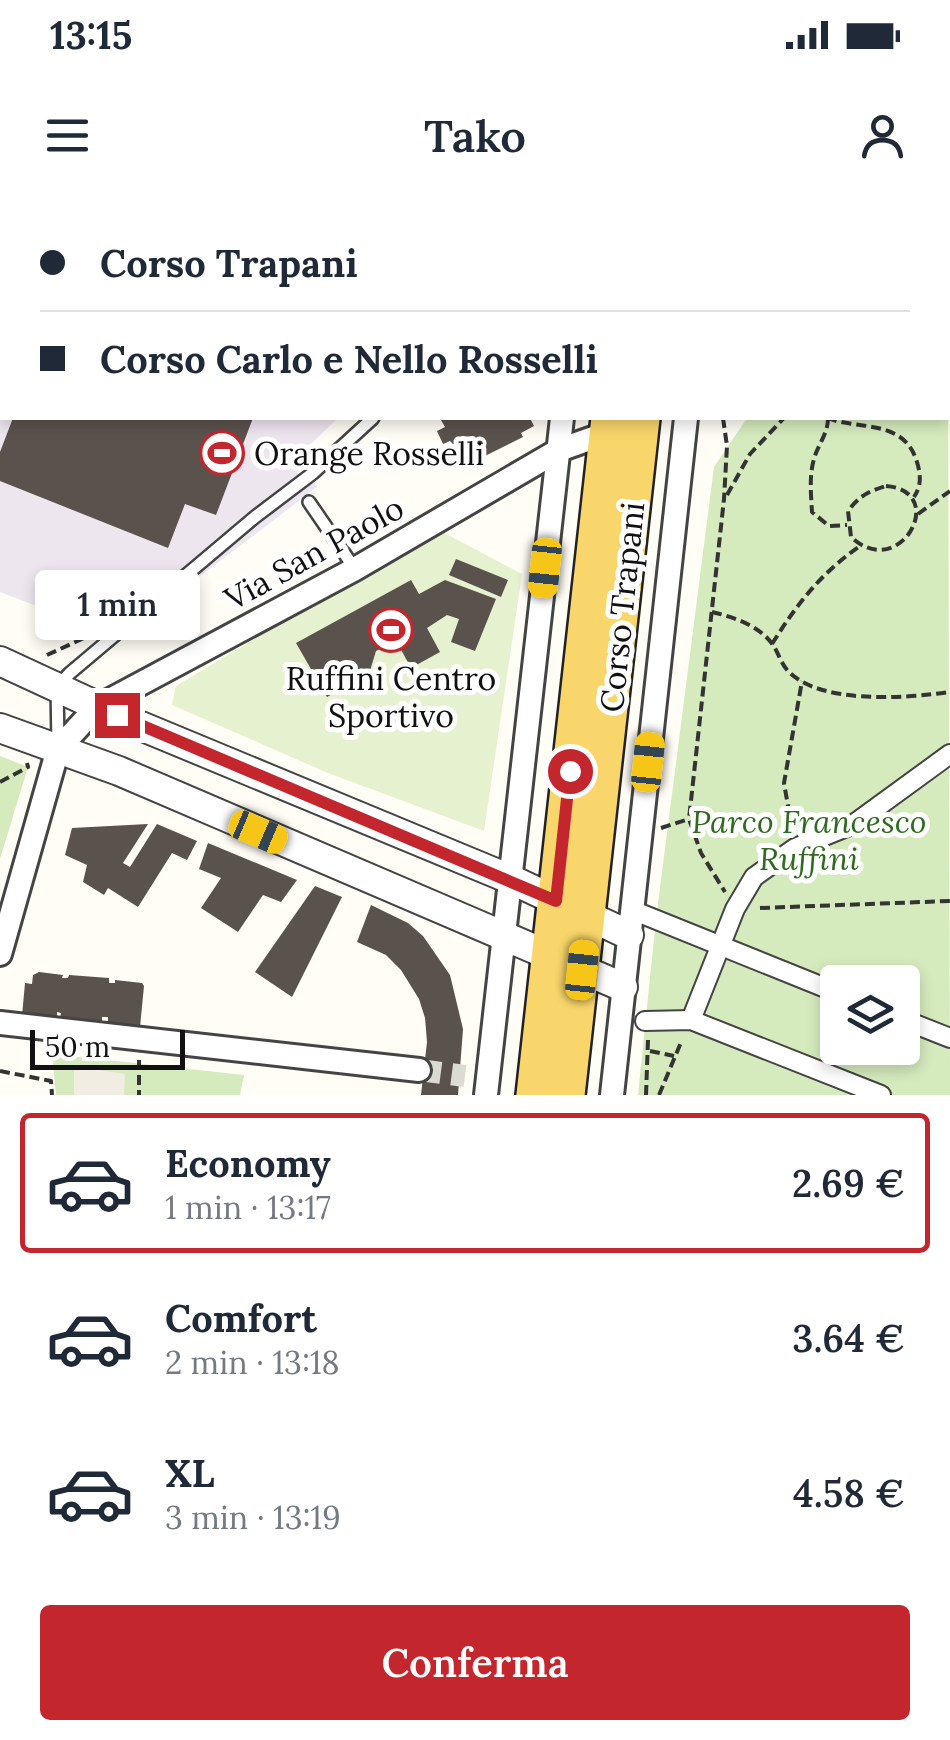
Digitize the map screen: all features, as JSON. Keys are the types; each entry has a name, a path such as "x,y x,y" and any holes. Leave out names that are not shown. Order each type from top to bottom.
{"main road":[{"name":"Corso Trapani","path":"568,1095 566,964 556,901 630,421"},
{"name":"Corso Trapani","path":"534,1095 566,964 588,917 630,421"}],"street":[{"path":"479,1083 503,938 562,420"},
{"name":"Corso Trapani","path":"612,1095 686,420"},
{"name":"Via San Paolo","path":"97,706 355,569 558,450 630,421"},
{"path":"0,661 588,917 630,922 722,946 820,986"},
{"path":"0,954 58,750 97,706"},
{"path":"0,728 119,772 623,988"},
{"path":"691,1020 735,909 754,877 795,848 854,824 950,754"},
{"path":"645,1020 691,1020 881,1095"},
{"path":"0,1023 418,1070"},
{"path":"920,1026 950,1038"}],"lane":[{"path":"58,750 57,687 255,517 312,474 371,420"},
{"path":"309,502 355,569"}],"path":[{"path":"722,420 727,446 724,499 690,819 701,853 735,909 950,901"},
{"path":"724,499 750,454 782,420"},
{"path":"828,420 828,429 814,459 810,485 812,512 829,526 848,526"},
{"path":"840,420 880,427 899,435 913,450 919,466 921,486 913,498"},
{"path":"897,487 913,498 918,514 906,540 893,548 874,550 860,546 848,526 848,510 870,490 897,487"},
{"path":"918,514 950,492"},
{"path":"772,644 801,598 832,566 860,546"},
{"path":"712,612 738,618 772,644 788,672 802,682 876,698 950,692"},
{"path":"795,848 784,784 802,682"},
{"path":"0,782 28,768 29,764 15,757"},
{"path":"645,1020 650,1051 646,1095"},
{"path":"659,1095 691,1020"},
{"path":"139,1040 139,1095"},
{"path":"650,1051 674,1056"},
{"path":"0,1071 51,1081 52,1095"}],"shaded area":[{"path":"0,420 336,420 288,466 318,486 120,638 0,592"},
{"path":"74,1066 125,1074 124,1095 74,1095"}],"green space":[{"name":"Parco Francesco Ruffini","path":"746,420 948,420 950,1095 638,1095 656,919 714,467"},
{"name":"Ruffini Centro Sportivo","path":"437,529 522,574 484,831 328,773 172,705 176,686"},
{"path":"0,756 28,767 0,859"},
{"path":"52,1054 244,1075 240,1095 56,1095"}],"building":[{"path":"12,420 252,420 216,515 185,504 168,548 0,481 0,452"},
{"path":"441,420 531,420 534,426 521,433 523,437 467,465 450,441 443,444 437,431 445,427"},
{"path":"456,559 508,580 501,597 449,575"},
{"path":"411,580 419,594 445,580 496,599 475,651 451,642 459,619 447,615 427,628 440,652 411,668 398,644 387,649 386,646 376,651 369,674 327,697 296,643"},
{"path":"148,824 123,863 130,867 157,824 197,841 187,860 172,853 138,907 108,888 104,895 83,882 87,865 65,855 72,828"},
{"path":"208,843 297,880 281,902 263,895 238,932 201,908 221,878 199,869"},
{"path":"315,886 342,897 292,997 255,972"},
{"path":"371,905 408,923 423,936 450,975 463,1029 458,1095 421,1095 427,1042 425,1018 419,999 401,970 386,955 357,942"},
{"path":"33,975 63,975 62,978 69,975 109,978 109,983 142,983 140,1027 108,1024 108,1017 102,1017 102,1024 60,1020 61,1013 57,1012 57,1019 22,1016 25,983 32,984"}],"tunnel":[{"path":"419,1070 465,1076"}],"place":[{"name":"Orange Rosselli","path":"222,453"},
{"name":"Ruffini Centro Sportivo","path":"391,630"}],"route":[{"path":"117,715 556,901 570,771"}]}
